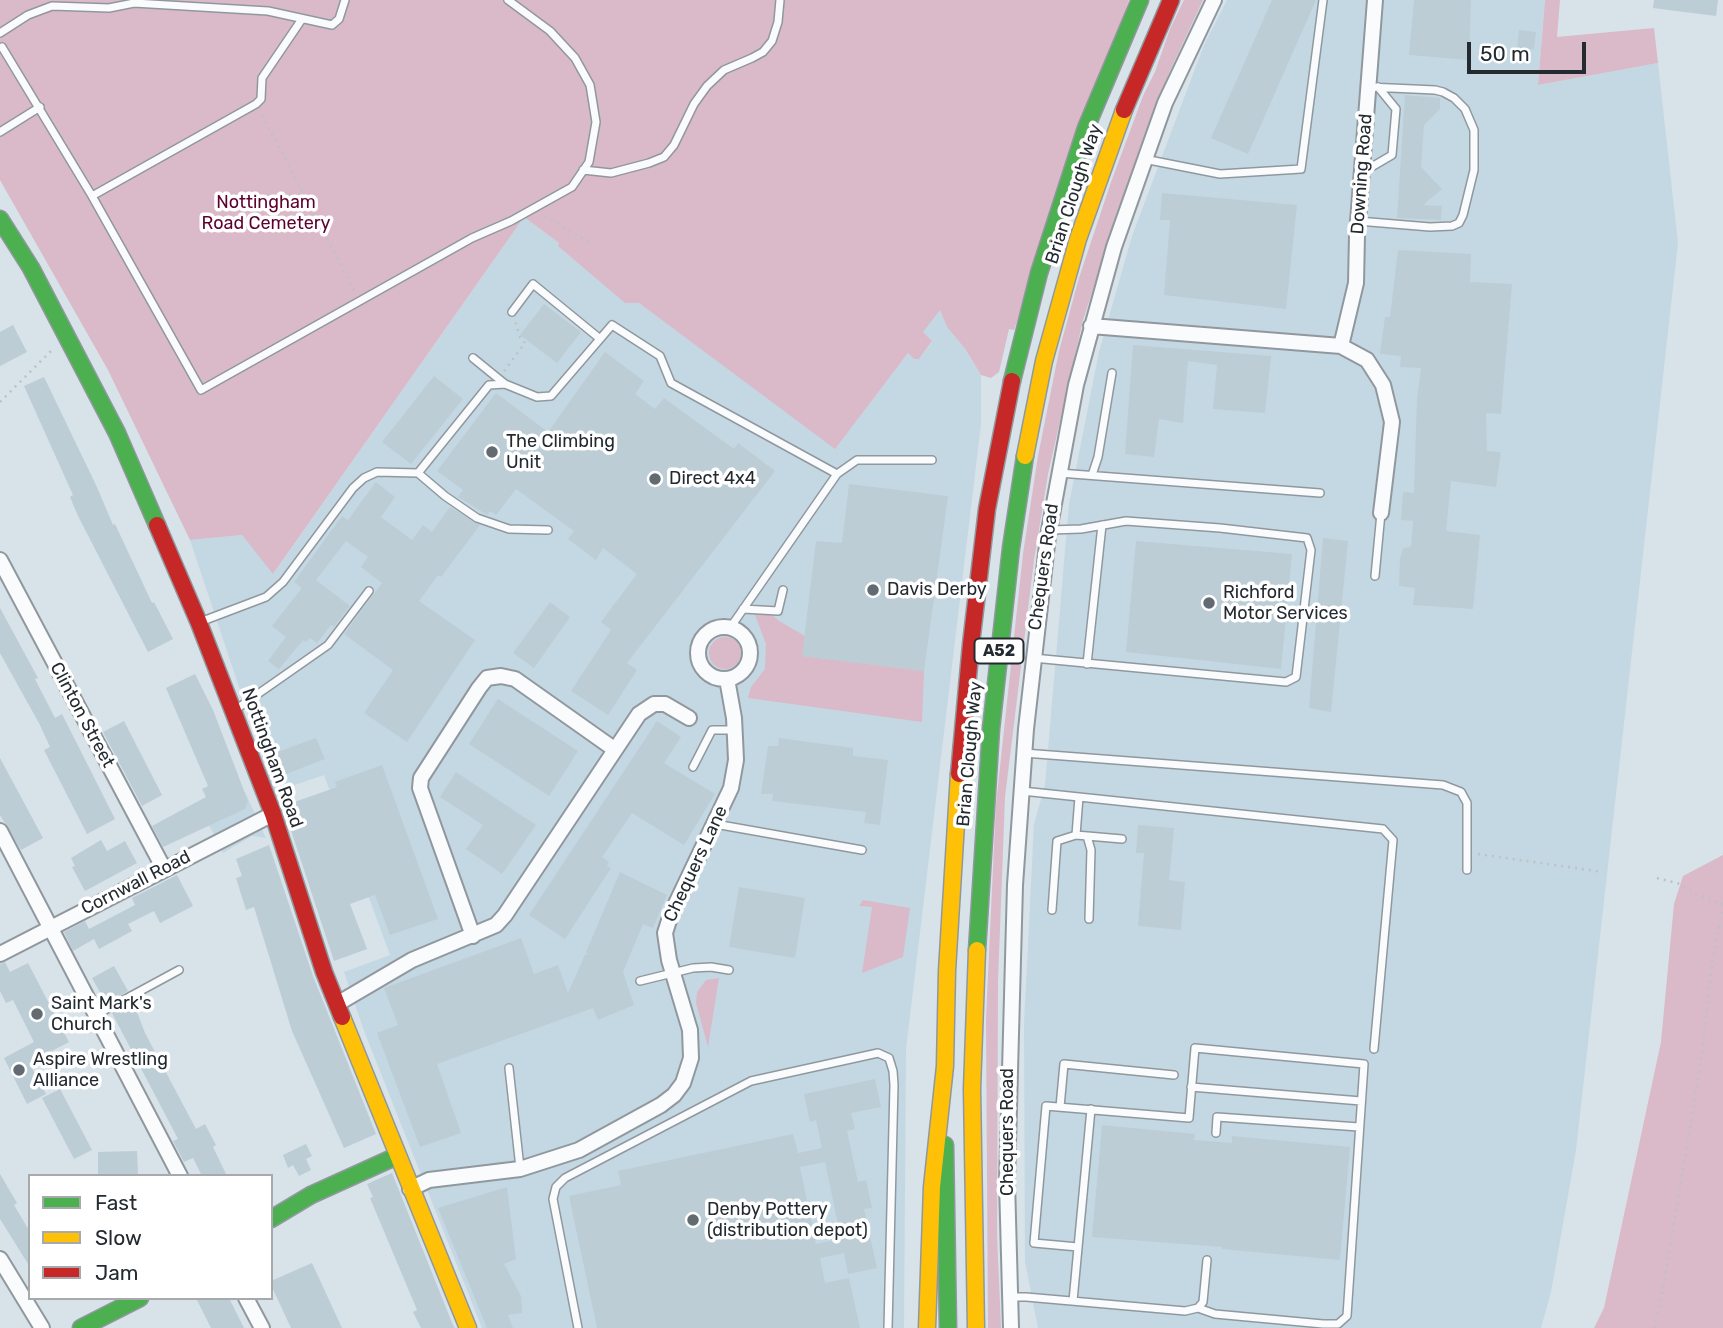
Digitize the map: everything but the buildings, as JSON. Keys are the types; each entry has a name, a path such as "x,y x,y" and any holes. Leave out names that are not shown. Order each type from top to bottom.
{"main road":[{"name":"Brian Clough Way","path":"948,1328 945,1066 947,971 957,797 987,509 1021,337 1043,260 1086,128 1140,0"},
{"name":"Brian Clough Way","path":"976,1328 972,1089 978,904 991,729 1011,548 1024,460 1044,361 1068,275 1119,122 1171,0"},
{"name":"Nottingham Road","path":"0,219 38,280 117,433 200,623 273,814 337,1004 468,1328"},
{"path":"927,1328 932,1187 945,1066"},
{"path":"273,1218 311,1195 397,1156"},
{"path":"82,1328 136,1300"}],"street":[{"name":"Chequers Road","path":"1011,1328 1007,1182 1015,885 1032,658 1049,530 1058,472 1091,326 1144,159 1165,103 1214,0"},
{"name":"Downing Road","path":"1341,346 1356,283 1362,172 1373,87 1375,0"},
{"path":"1091,326 1341,346 1367,360 1383,385 1392,422 1381,513"},
{"name":"Clinton Street","path":"0,560 164,869"},
{"path":"730,628 743,636 750,650 747,666 735,677 727,679 719,679 705,671 699,649 702,641 713,630 730,628"},
{"path":"473,936 420,788 421,778 479,688 487,678 501,676 515,679 614,749"},
{"name":"Chequers Lane","path":"410,1189 429,1180 520,1169 579,1150 661,1105 678,1090 690,1066 692,1044 665,933 671,914 728,796 733,777 735,730 727,679"},
{"path":"337,1004 412,960 496,925 639,714 654,704 665,704 689,718"},
{"name":"Cornwall Road","path":"0,954 273,814"},
{"path":"0,831 179,1174"},
{"path":"0,1259 42,1328"},
{"path":"247,1300 262,1328"}],"lane":[{"path":"0,33 28,15 52,6 109,8 134,3 213,4 336,23 345,0"},
{"path":"2,47 92,196 201,390 472,238 511,222 572,187 589,162 596,122 590,85 575,58 550,31 508,0"},
{"path":"583,170 611,173 664,157 674,145 694,104 707,86 724,70 762,52 772,41 778,22 780,0"},
{"path":"1144,159 1220,174 1301,169 1324,0"},
{"path":"92,196 256,104 261,99 262,78 302,19"},
{"path":"1362,172 1392,155 1396,109 1373,87"},
{"path":"1358,221 1430,227 1459,223 1464,215 1474,170 1474,130 1465,109 1454,98 1434,90 1373,87"},
{"path":"0,132 40,107"},
{"path":"512,312 533,284 599,338"},
{"path":"474,358 505,384 537,397 551,396 612,325 660,356 671,383 837,474"},
{"path":"418,473 489,385 488,369"},
{"path":"1092,475 1098,457 1112,373"},
{"path":"489,385 505,384"},
{"path":"730,628 837,474 857,460 932,460"},
{"path":"200,623 266,597 283,582 353,488 364,478 377,472 418,473 445,496 477,517 509,528 548,530"},
{"path":"1058,472 1320,493"},
{"path":"1375,576 1381,513"},
{"path":"1032,658 1286,682 1296,677 1311,550 1307,538 1126,521 1049,530"},
{"path":"1087,664 1102,525"},
{"path":"743,609 778,611 783,590"},
{"path":"234,710 328,645 369,591"},
{"path":"693,767 712,730 735,730"},
{"path":"1024,752 1443,785 1461,792 1467,803 1467,870"},
{"path":"1021,791 1383,829 1392,840 1374,1049"},
{"path":"1076,835 1079,797"},
{"path":"715,824 862,850"},
{"path":"1052,910 1057,841 1076,835 1122,839"},
{"path":"1087,836 1091,850 1088,919"},
{"path":"640,981 712,967 730,970"},
{"path":"96,1015 179,970"},
{"path":"1010,1297 1185,1311 1198,1308 1215,1314 1338,1324 1347,1315 1364,1064 1195,1048 1189,1118 1046,1106 1034,1243 1078,1247"},
{"path":"578,1328 553,1199 556,1187 565,1178 751,1081 878,1053 889,1058 894,1085 888,1328"},
{"path":"1060,1107 1064,1064 1174,1075"},
{"path":"509,1068 520,1169"},
{"path":"1191,1087 1361,1101"},
{"path":"1073,1301 1091,1109"},
{"path":"1216,1133 1217,1117 1359,1127"},
{"path":"1198,1308 1203,1302 1207,1259"}],"path":[{"path":"256,104 359,302"},
{"path":"533,209 593,245"},
{"path":"498,377 526,343 517,331 512,312"},
{"path":"0,402 53,348"},
{"path":"1468,853 1603,872"},
{"path":"1654,1328 1688,1140 1702,1053 1712,964 1723,905 1670,880 1657,878"}],"shaded area":[{"path":"1227,0 1545,0 1538,85 1658,63 1678,243 1576,1150 1551,1292 1541,1328 1038,1328 1025,1262 1024,1024 1034,824 1045,785 1069,504 1099,352 1132,236 1204,45"},
{"path":"524,217 835,448 908,353 914,359 919,359 932,342 915,324 935,297 947,327 966,350 981,375 981,424 906,1049 904,1328 482,1328 364,1031 344,972 390,955 324,775 274,792 190,540 242,535 274,573"},
{"path":"245,792 266,838 252,836 223,853 204,815"}],"green space":[{"name":"Nottingham Road Cemetery","path":"0,0 1129,0 1014,330 1009,329 999,372 991,378 981,375 966,350 947,327 940,310 923,332 932,341 919,359 914,359 908,353 835,449 639,303 625,303 558,246 559,243 524,217 273,574 242,535 190,540 108,370 0,180"},
{"path":"1184,0 1203,0 1169,73 1140,147 1083,320 1048,474 1034,560 1005,797 998,981 997,1235 1001,1328 988,1328 986,1019 996,804 1023,554 1038,456 1059,351 1079,278 1143,96"},
{"path":"1545,0 1560,0 1557,37 1654,28 1658,63 1538,85"},
{"path":"762,606 779,621 805,636 803,656 924,671 922,722 748,698 751,687 765,669 766,644 755,615"},
{"path":"725,637 736,642 741,653 736,664 725,669 714,664 709,653 714,642"},
{"path":"1723,855 1723,1328 1594,1328 1604,1308 1661,1042 1674,904 1683,876"},
{"path":"863,900 910,908 903,957 862,973 872,907 859,906"},
{"path":"719,978 708,1047 696,1003 697,992 706,980"}],"traffic: fast":[{"path":"1012,381 1039,273 1086,128 1140,0"},
{"path":"0,219 31,268 117,433 157,525"},
{"path":"977,950 991,729 1011,548 1025,456"},
{"path":"945,1145 948,1328"},
{"path":"273,1218 311,1195 397,1156"},
{"path":"81,1328 136,1300"}],"traffic: slow":[{"path":"1025,456 1044,361 1078,239 1124,110"},
{"path":"927,1328 932,1187 945,1066 947,971 959,774"},
{"path":"976,1328 972,1089 977,950"},
{"path":"342,1017 468,1328"}],"traffic: jam":[{"path":"1124,110 1171,0"},
{"path":"959,774 987,509 1012,381"},
{"path":"157,525 199,623 273,814 324,972 342,1017"}],"place":[{"name":"The Climbing Unit","path":"492,452"},
{"name":"Direct 4x4","path":"655,479"},
{"name":"Davis Derby","path":"873,590"},
{"name":"Richford Motor Services","path":"1209,603"},
{"name":"Saint Mark's Church","path":"37,1014"},
{"name":"Aspire Wrestling Alliance","path":"19,1070"},
{"name":"Denby Pottery (distribution depot)","path":"693,1220"}]}
